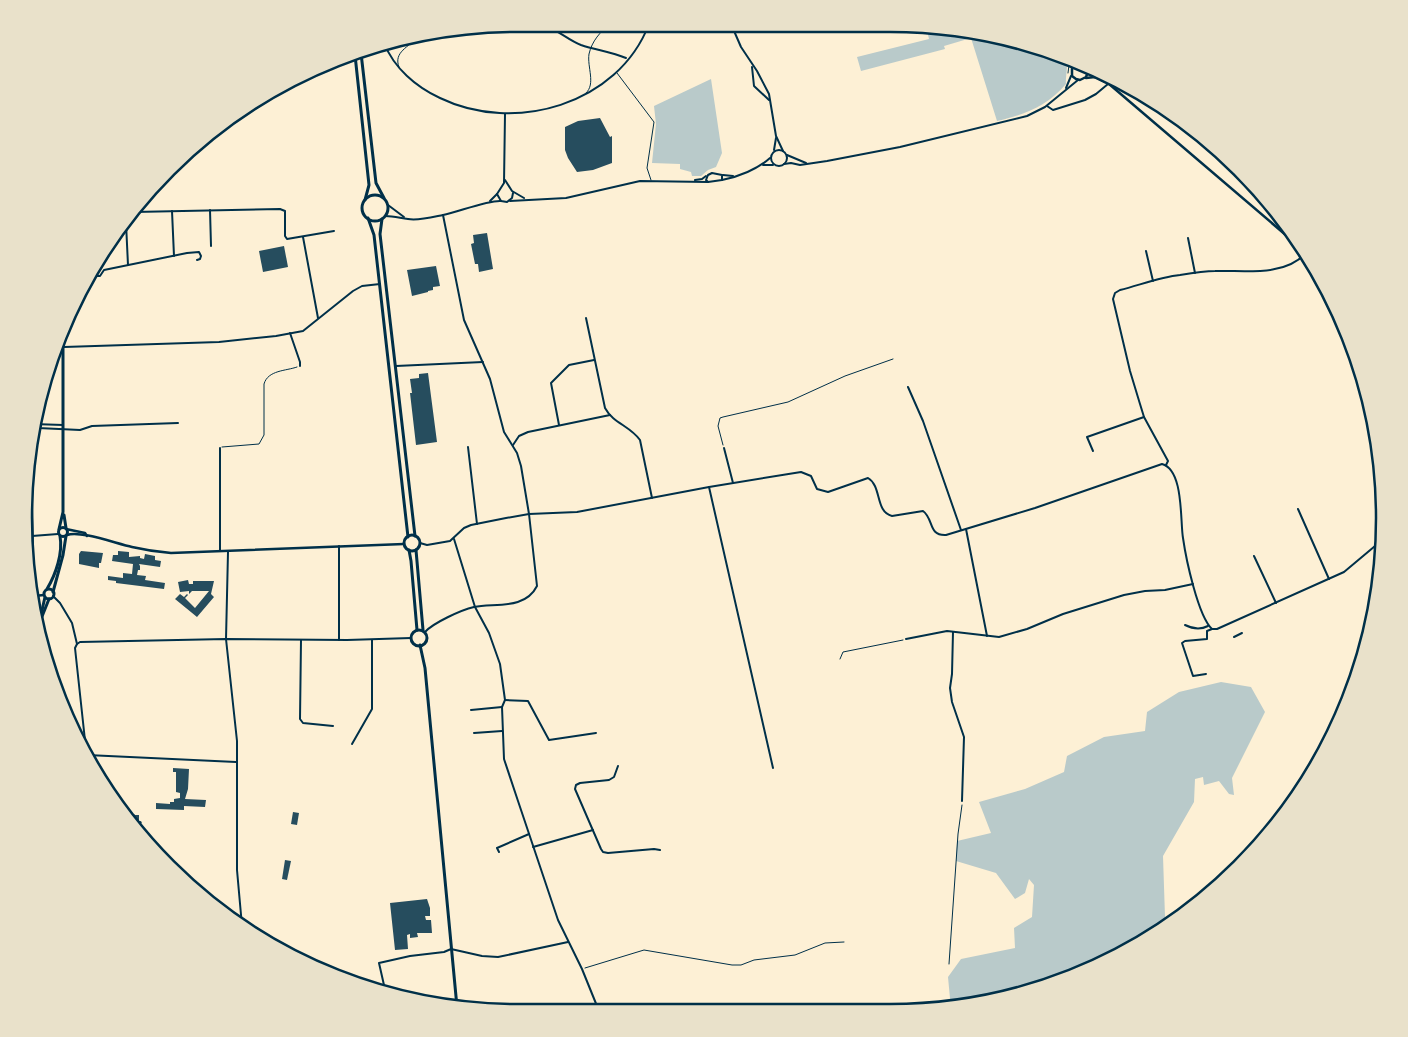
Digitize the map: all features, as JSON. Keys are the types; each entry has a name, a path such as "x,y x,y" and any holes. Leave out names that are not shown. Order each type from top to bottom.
{"main road":[{"path":"362,58 376,183 388,205 380,234 415,536 420,543 416,550 424,631 427,639 425,643 420,645 413,642 412,638 413,633 417,630"},
{"path":"356,60 370,184 362,208 373,229 408,537 404,544 409,550 412,561 417,630"},
{"path":"365,200 376,195 384,198"},
{"path":"368,218 375,221 384,217"},
{"path":"42,614 63,556 67,536 63,512 64,347"},
{"path":"49,596 44,592 55,571 60,554 59,529 63,512"},
{"path":"59,529 66,529"},
{"path":"59,535 67,536"},
{"path":"408,537 415,536"},
{"path":"409,550 416,550"},
{"path":"47,589 49,596"},
{"path":"417,630 424,631"},
{"path":"420,645 424,668 456,1000"}],"street":[{"path":"559,32 573,41 607,50 626,58"},
{"path":"388,50 400,69 423,89 453,104 477,111 506,114 543,110 584,95 600,86 616,73 636,51 645,32"},
{"path":"734,32 741,48 765,85 776,136 783,150 792,158 808,164"},
{"path":"752,65 754,86 767,96 770,102"},
{"path":"1066,88 1073,68"},
{"path":"1071,74 1078,80"},
{"path":"1084,78 1087,75"},
{"path":"384,217 395,216 409,220 443,215 489,202 566,198 631,182 651,180 708,182 722,180 761,166 791,163 808,164 900,147 1027,116 1047,106 1066,88 1078,80 1094,78"},
{"path":"1048,111 1085,100 1107,85"},
{"path":"1111,87 1281,231"},
{"path":"1047,106 1053,110"},
{"path":"489,202 502,187 505,179 506,114"},
{"path":"761,166 770,158 774,150 776,136"},
{"path":"774,150 783,150"},
{"path":"784,164 786,154"},
{"path":"770,158 775,165"},
{"path":"690,181 702,179 712,173 735,176"},
{"path":"708,175 708,182"},
{"path":"722,175 722,180"},
{"path":"505,179 512,191 526,199"},
{"path":"502,187 508,187"},
{"path":"510,201 512,191"},
{"path":"497,194 500,201"},
{"path":"388,205 406,218"},
{"path":"142,212 283,209 286,222 286,238 295,239 334,231"},
{"path":"210,210 211,246"},
{"path":"172,211 174,256"},
{"path":"424,631 436,623 475,607 512,604 528,597 535,591 537,586 529,514 521,466 517,452 504,432 494,389 464,320 443,215"},
{"path":"126,232 128,265"},
{"path":"303,237 318,318"},
{"path":"1188,238 1194,273"},
{"path":"1146,251 1153,281"},
{"path":"97,276 100,276 104,270 199,252 201,256 197,260"},
{"path":"1166,465 1168,461 1144,417 1130,371 1113,299 1115,293 1153,281 1194,273 1246,271 1281,267 1300,259"},
{"path":"64,347 260,339 303,330 353,291 362,286 380,284"},
{"path":"586,318 605,408 621,425 636,433 640,440 652,498"},
{"path":"290,333 300,366"},
{"path":"559,425 551,383 569,366 594,360"},
{"path":"395,366 483,362"},
{"path":"908,387 923,421 961,530"},
{"path":"513,445 519,436 559,425 610,415"},
{"path":"1093,451 1087,437 1144,417"},
{"path":"42,425 80,430 92,426 178,423"},
{"path":"468,447 478,524"},
{"path":"220,448 220,552"},
{"path":"724,448 733,483"},
{"path":"420,543 427,545 450,541 464,528 529,514 577,512 801,472 811,476 817,489 828,492 868,478 875,484 885,513 892,516 924,511 927,513 933,529 939,535 966,529 1035,508 1157,465 1166,465"},
{"path":"1166,465 1177,485 1181,504 1182,536 1201,611 1212,630"},
{"path":"709,487 773,768"},
{"path":"1298,509 1329,579"},
{"path":"66,529 85,533 87,536"},
{"path":"966,529 987,636"},
{"path":"67,536 72,534 87,536 133,548 166,553 404,544"},
{"path":"33,536 59,535"},
{"path":"454,537 453,541 475,607 498,656 505,700 502,707 504,759 558,920 582,969 596,1004"},
{"path":"339,546 339,640"},
{"path":"1206,674 1193,676 1182,643 1185,641 1207,639 1207,631 1217,629 1344,572 1374,547"},
{"path":"228,552 226,640 236,732 237,870 241,918"},
{"path":"1254,556 1276,603"},
{"path":"906,639 942,632 999,637 1012,635 1063,614 1133,593 1165,590 1194,584"},
{"path":"39,596 49,596 60,603 72,624 77,644 75,648 85,737"},
{"path":"1185,625 1202,629 1208,626"},
{"path":"953,632 950,688 952,702 964,737 962,801"},
{"path":"1234,637 1242,633"},
{"path":"77,644 83,642 372,640 412,638"},
{"path":"301,640 300,719 303,723 333,726"},
{"path":"352,744 372,709 372,640"},
{"path":"505,700 528,701 549,740 596,733"},
{"path":"471,710 502,707"},
{"path":"474,733 502,731"},
{"path":"95,755 236,762"},
{"path":"618,766 614,777 609,780 576,785 575,789 603,852 660,850"},
{"path":"534,847 593,830"},
{"path":"499,852 497,848 529,834"},
{"path":"384,985 380,963 410,956 444,952 451,949 482,956 498,957 568,942"}],"lane":[{"path":"584,95 590,90 592,83 589,67 591,46 601,32"},
{"path":"400,69 397,61 398,56 409,45"},
{"path":"616,73 654,122 647,168 651,180"}],"path":[{"path":"724,448 718,426 720,418 723,416 788,402 845,376 894,359"},
{"path":"220,448 259,444 263,440 264,384 266,377 300,366"},
{"path":"840,659 843,652 906,639"},
{"path":"949,964 957,841 962,801"},
{"path":"582,969 644,950 732,966 754,960 795,955 825,943 844,942"}],"shaded area":[{"path":"928,35 967,39 944,46 945,49 861,71 857,57 929,39"},
{"path":"972,40 1015,49 1067,66 1066,84 1051,99 1017,116 997,121"},
{"path":"711,79 722,153 716,167 708,170 701,176 692,176 691,172 680,169 680,164 652,163 656,124 654,106"},
{"path":"1221,682 1251,687 1265,712 1232,778 1234,795 1229,794 1219,781 1204,785 1203,777 1195,779 1194,802 1163,856 1165,917 1169,917 1133,939 1075,968 1015,988 950,1000 948,977 961,959 1015,948 1014,928 1032,917 1034,885 1029,879 1025,893 1015,899 996,873 956,861 957,841 991,833 979,802 1025,789 1064,772 1067,756 1104,737 1145,731 1147,712 1179,692"}],"building":[{"path":"600,118 610,137 612,136 612,163 593,170 577,172 565,150 565,127 578,121"},
{"path":"487,233 493,269 479,272 478,264 475,264 471,244 474,243 473,235"},
{"path":"284,246 288,267 263,272 259,251"},
{"path":"436,266 440,286 433,287 433,290 428,292 412,296 407,270"},
{"path":"428,373 437,442 416,445 410,379 419,378 419,374"},
{"path":"81,551 103,553 99,568 79,564 79,554"},
{"path":"118,551 129,552 129,557 140,556 140,558 144,559 145,554 155,556 155,560 161,561 160,567 139,564 140,570 138,570 137,575 146,576 145,580 165,583 164,589 116,583 116,581 108,580 108,576 123,578 123,573 132,574 133,564 112,561 113,555 118,555"},
{"path":"188,580 189,584 193,584 193,581 214,581 211,594 214,597 197,617 175,599 180,594 184,597 187,594 185,598 195,608 209,591 192,591 189,594 189,591 180,592 178,582"},
{"path":"173,768 189,769 188,789 185,799 206,800 205,807 184,806 184,810 156,809 156,803 170,804 170,802 174,802 174,799 180,798 180,793 176,792 176,772 173,772"},
{"path":"293,812 299,813 297,825 291,824"},
{"path":"133,814 139,815 139,821 142,823 140,823"},
{"path":"285,860 291,861 287,880 282,879"},
{"path":"427,899 430,916 425,916 426,920 431,920 432,933 417,933 418,937 410,938 410,934 407,935 408,949 395,950 390,903"}]}
